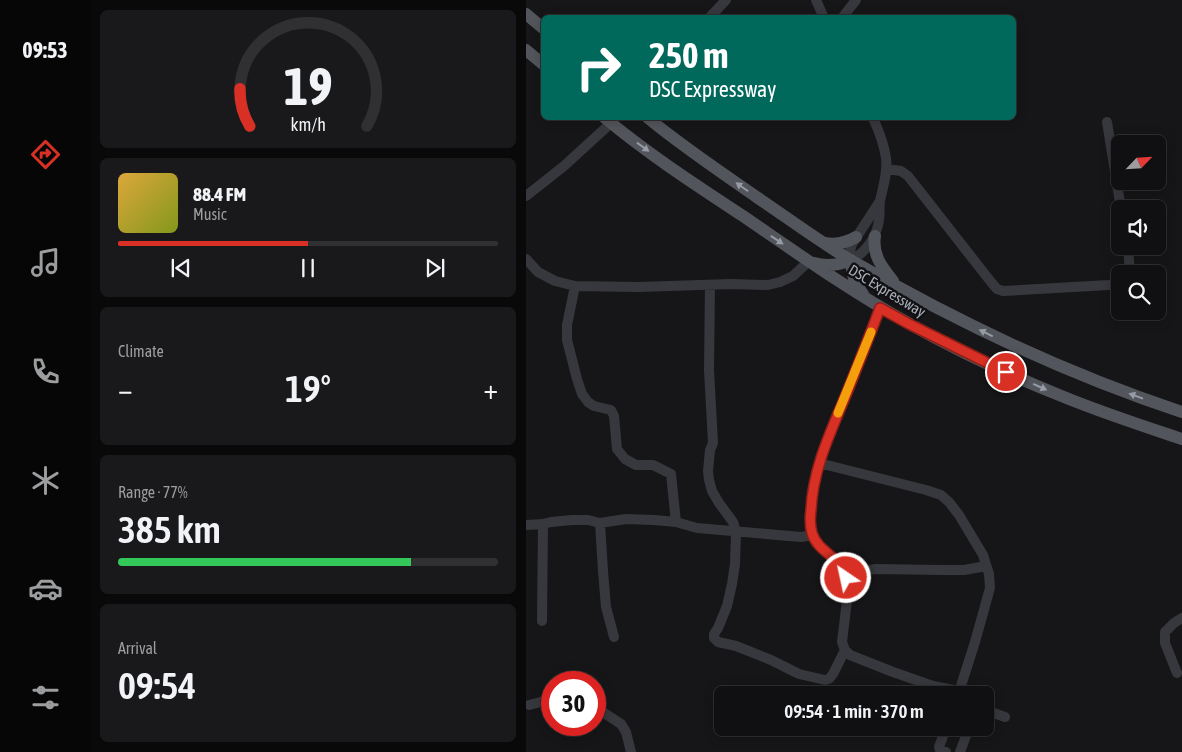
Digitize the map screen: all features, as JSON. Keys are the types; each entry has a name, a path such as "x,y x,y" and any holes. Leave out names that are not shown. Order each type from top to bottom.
{"main road":[{"path":"526,14 541,26"},
{"path":"526,50 541,62"},
{"name":"DSC Expressway","path":"612,120 680,174 880,308 990,364 1063,397 1182,439"},
{"path":"642,120 664,131"},
{"name":"DSC Expressway","path":"650,120 714,168 851,260 934,307 1017,348 1092,380 1181,409"},
{"path":"875,236 874,250 877,257 884,270 896,285"},
{"path":"824,242 842,244 856,237"},
{"path":"809,261 818,264 835,265 851,260 853,279 856,286 868,300"}],"street":[{"path":"712,15 726,0"},
{"path":"816,0 823,15"},
{"path":"844,15 856,0"},
{"path":"526,196 564,166 610,120"},
{"path":"875,120 884,147 886,169 885,184 880,201 879,220 875,236 858,257 851,260 850,251 852,244 880,201"},
{"path":"1107,122 1120,200"},
{"path":"886,169 901,170 908,176 997,289 1003,291 1111,285"},
{"path":"526,259 538,272 555,281 575,286 638,287 731,284 768,285 793,276 809,261"},
{"path":"710,285 709,370 713,443 710,450 708,470 712,491 733,522 736,532 732,584 727,606 714,634 714,638 718,642 736,646 799,674 825,680 833,674 845,650"},
{"path":"575,286 567,326 567,340 582,394 594,406 611,410 614,416 617,449 625,459 636,465 653,465 671,474 676,522"},
{"path":"880,308 819,463 812,494 811,532 816,542 844,570 848,592 842,642 845,650 850,655 934,686"},
{"path":"819,463 941,495 959,514 979,548 989,574 990,588 960,686"},
{"path":"526,525 572,520 588,520 600,523 626,519 676,522 697,528 736,532 801,537 813,535"},
{"path":"600,523 606,607 614,637"},
{"path":"542,621 543,524"},
{"path":"844,570 964,570 986,566"},
{"path":"1177,673 1165,643 1165,632 1182,618"},
{"path":"529,705 541,702"},
{"path":"994,713 1005,717"},
{"path":"606,714 621,724 626,732 631,752"},
{"path":"943,736 939,747 940,750 946,752"},
{"path":"960,752 966,736"}],"slow traffic":[{"path":"838,413 871,332"}],"route":[{"path":"846,578 840,564 816,542 811,532 812,494 819,463 880,308 951,346 1006,372"}]}
